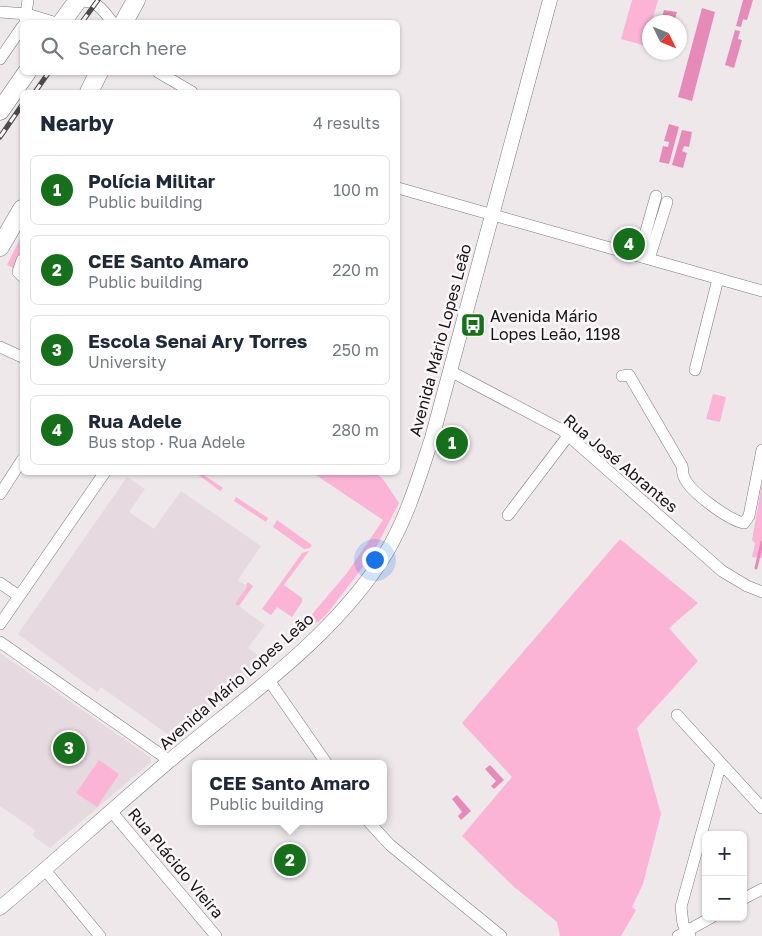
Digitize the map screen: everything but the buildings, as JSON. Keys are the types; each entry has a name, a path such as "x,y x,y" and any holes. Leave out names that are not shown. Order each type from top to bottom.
{"main road":[{"path":"125,20 136,0"},
{"path":"64,20 78,1"},
{"path":"0,111 25,75"},
{"path":"90,90 98,75"},
{"path":"0,247 20,212"}],"street":[{"path":"25,18 28,0"},
{"path":"78,1 89,0 96,4 103,9 111,20"},
{"name":"Avenida Mário Lopes Leão","path":"0,908 322,631 352,599 386,552 412,496 432,438 550,0"},
{"path":"0,12 39,20"},
{"path":"0,60 20,29"},
{"path":"163,75 189,90"},
{"path":"400,189 762,292"},
{"path":"644,258 656,196"},
{"path":"644,258 667,202"},
{"path":"695,370 718,279"},
{"path":"0,347 20,356"},
{"name":"Rua José Abrantes","path":"450,371 568,436 722,572 762,592"},
{"path":"622,376 628,375 682,466 683,475 700,496 736,521 744,523 749,516 762,450"},
{"path":"508,515 568,436"},
{"path":"0,494 20,463"},
{"path":"0,624 103,475"},
{"path":"0,583 19,596"},
{"path":"0,642 170,760"},
{"path":"268,679 324,760"},
{"path":"677,715 762,808"},
{"path":"706,921 685,934 681,907 721,763"},
{"name":"Rua Plácido Vieira","path":"111,811 216,936"},
{"path":"372,825 390,845 501,936"},
{"path":"45,870 100,936"},
{"path":"747,897 762,889"}],"shaded area":[{"path":"632,0 658,0 654,15 642,15 642,45 621,39"},
{"path":"743,0 753,0 747,20 743,19 741,27 736,26"},
{"path":"702,8 715,12 692,101 678,97"},
{"path":"664,10 677,12 676,15 663,15"},
{"path":"735,30 740,31 738,39 742,40 734,68 725,65"},
{"path":"669,124 679,127 669,164 659,162 663,146 668,147 669,142 664,141"},
{"path":"682,130 692,132 689,147 684,146 682,151 687,153 683,168 672,165"},
{"path":"20,239 20,263 17,270 7,265"},
{"path":"713,394 726,397 720,422 706,419"},
{"path":"199,475 204,475 223,488 220,491"},
{"path":"316,475 378,475 383,479 399,503 372,555 326,615 318,622 302,626 347,573 383,520"},
{"path":"127,477 145,489 129,512 154,529 181,491 261,546 238,580 248,587 236,604 265,625 248,648 268,662 176,740 101,687 97,692 18,634"},
{"path":"762,483 762,558 752,557 755,543 752,540"},
{"path":"236,497 268,518 266,522 234,501"},
{"path":"277,520 312,545 310,548 304,549 273,527"},
{"path":"620,539 698,603 669,628 698,661 637,728 661,814 643,884 632,907 636,910 621,936 560,936 557,922 513,886 462,836 512,777 462,723"},
{"path":"309,551 284,585 302,598 302,602 292,617 277,607 271,615 262,609 302,553"},
{"path":"248,582 253,586 239,606 235,604 247,587"},
{"path":"0,653 150,757 151,762 50,848 33,836 35,830 0,806"},
{"path":"99,760 119,774 97,807 76,793"},
{"path":"490,765 504,780 494,789 491,786 496,781 485,769"},
{"path":"457,795 471,811 461,820 458,816 462,812 452,799"}],"waterway":[{"path":"756,568 762,542"}],"railway":[{"path":"83,20 98,0"},
{"path":"36,90 47,75"},
{"path":"0,137 20,108"}],"place":[{"name":"Rua Adele","path":"629,244"},
{"name":"Avenida Mário Lopes Leão, 1198","path":"473,325"},
{"name":"Polícia Militar","path":"452,443"},
{"name":"Escola Senai Ary Torres","path":"69,748"},
{"name":"CEE Santo Amaro","path":"290,860"}]}
